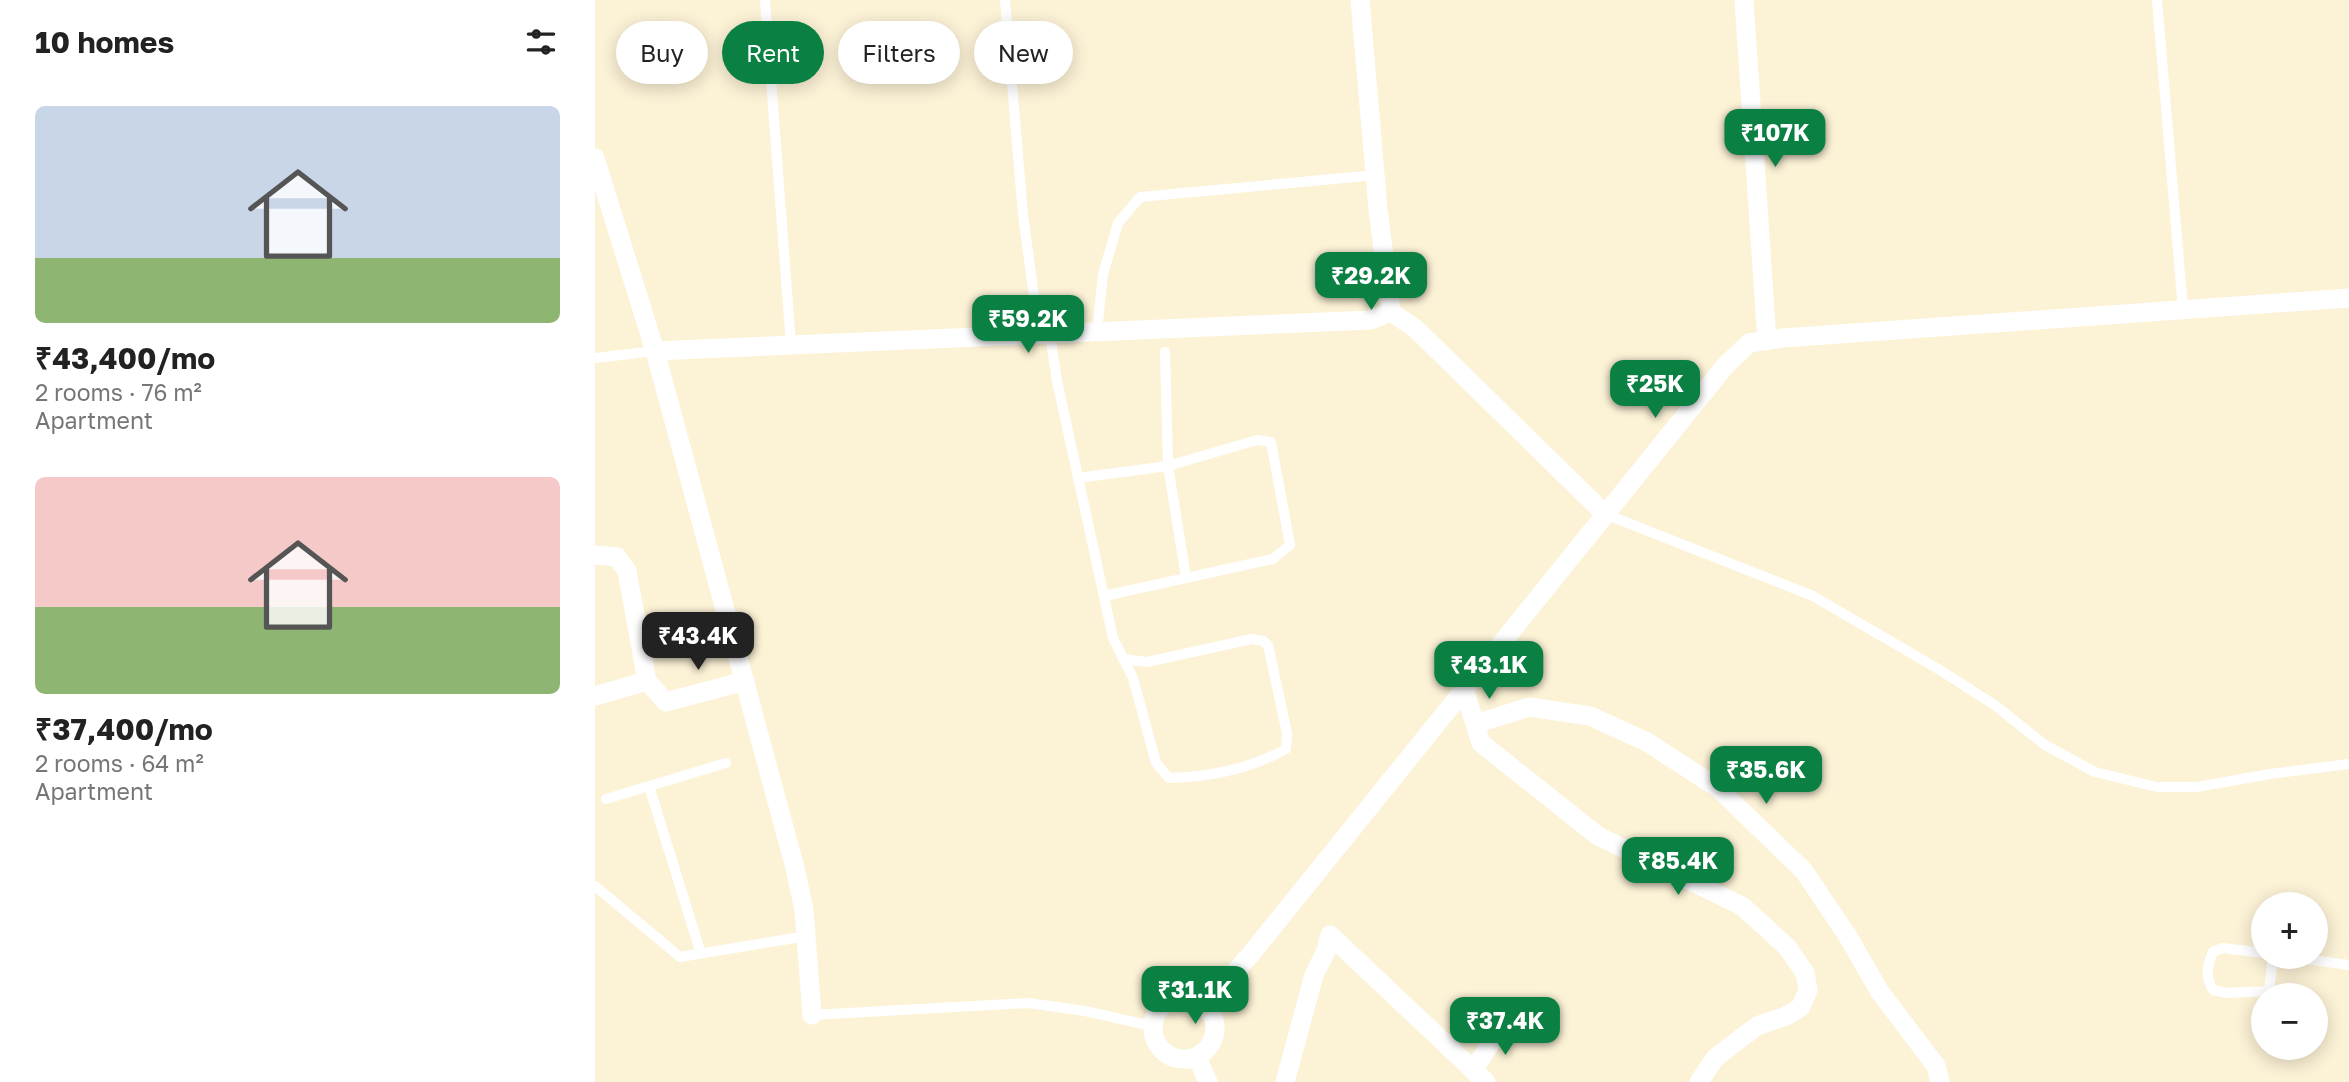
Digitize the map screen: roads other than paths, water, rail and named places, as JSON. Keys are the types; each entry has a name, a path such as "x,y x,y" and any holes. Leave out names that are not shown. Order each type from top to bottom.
{"street":[{"path":"1360,0 1375,175 1391,312 1416,329 1605,514"},
{"path":"1744,0 1767,341"},
{"path":"595,159 655,351 796,868 807,936 811,1016"},
{"path":"1205,1004 1251,954 1725,366 1749,344 2349,299"},
{"path":"655,351 1370,320 1391,312"},
{"path":"595,555 617,557 627,571 647,681 666,702 745,681"},
{"path":"595,696 647,681"},
{"path":"1464,689 1481,743 1598,836 1742,906 1787,947 1805,974 1808,990 1801,1007 1786,1016 1757,1026 1715,1058 1699,1082"},
{"path":"1475,724 1529,706 1590,716 1647,742 1718,788 1804,871 1847,935 1880,992 1935,1066 1940,1082"},
{"path":"1286,1082 1314,975 1326,951 1330,935 1479,1076 1504,1022"},
{"path":"1189,997 1205,1004 1214,1020 1214,1038 1197,1057 1188,1060 1169,1057 1156,1044 1152,1026 1158,1009 1172,999 1189,997"},
{"path":"1197,1057 1208,1082"}],"lane":[{"path":"765,0 791,345"},
{"path":"1005,0 1023,215 1045,334 1113,638 1123,659 1133,678 1156,763 1169,778 1195,778 1260,764 1286,749 1287,733 1268,645 1263,640 1252,639 1147,662 1123,659"},
{"path":"2157,0 2183,310"},
{"path":"1097,332 1103,274 1118,223 1140,197 1375,175"},
{"path":"595,358 655,351"},
{"path":"1165,352 1168,466 1186,577"},
{"path":"1078,478 1168,466 1257,440 1271,442 1290,545 1273,559 1104,596"},
{"path":"1605,514 1813,596 1985,699 2045,745 2095,772 2157,787 2197,787 2349,764"},
{"path":"606,799 726,763"},
{"path":"649,786 701,954"},
{"path":"595,886 680,957 807,936"},
{"path":"2251,952 2223,948 2213,952 2207,965 2207,981 2213,990 2227,993 2269,991 2272,969"},
{"path":"2328,962 2349,965"},
{"path":"811,1016 1028,1003 1085,1011 1152,1026"}]}
